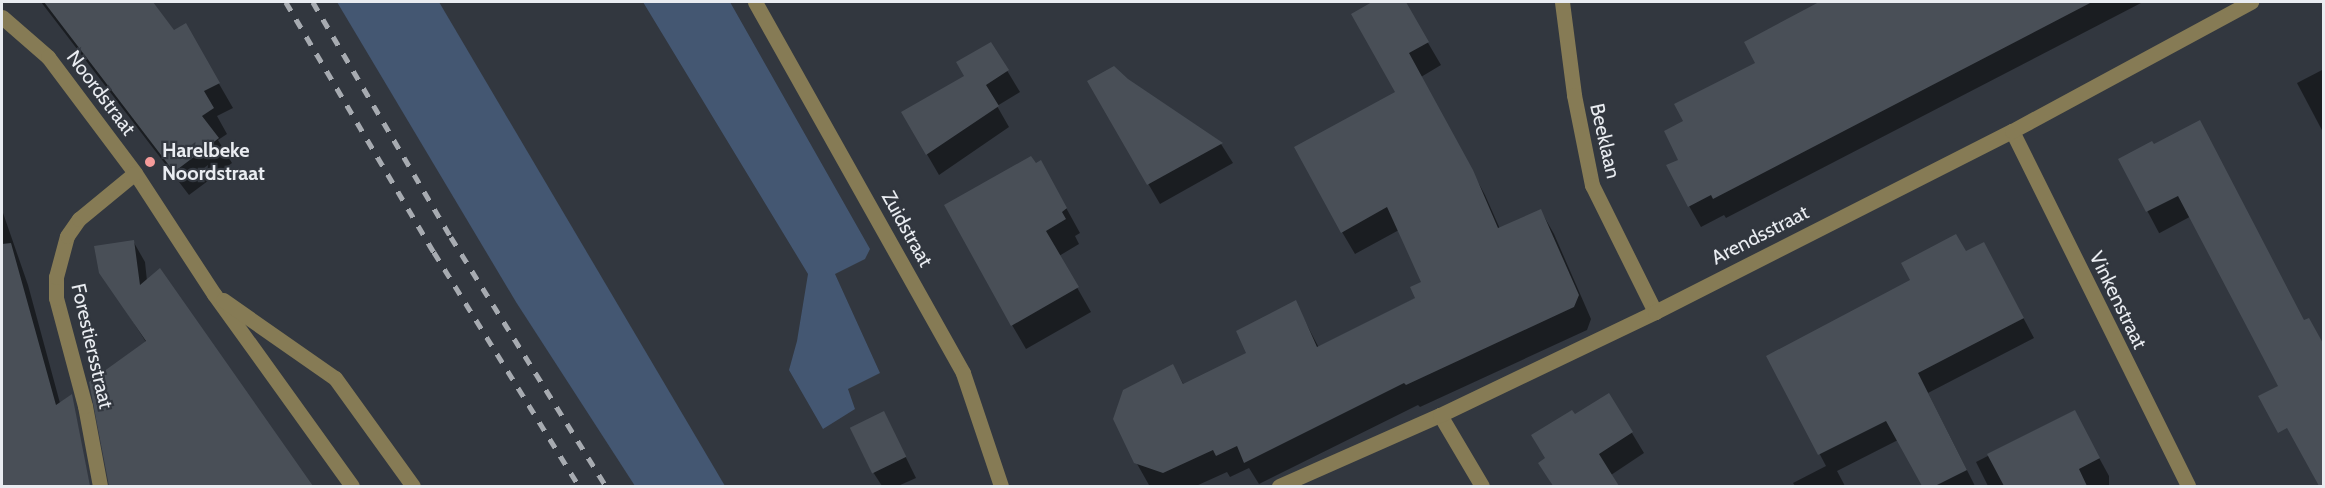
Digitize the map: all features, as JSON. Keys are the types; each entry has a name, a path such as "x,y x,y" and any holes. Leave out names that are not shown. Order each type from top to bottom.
{"street":[{"name":"Zuidstraat","path":"755,2 963,373 1001,486"},
{"name":"Beeklaan","path":"1562,2 1574,95 1592,185 1655,312"},
{"name":"Arendsstraat","path":"1279,486 1440,415 1655,312 2012,131 2251,2"},
{"name":"Noordstraat","path":"2,17 48,57 135,173 214,294 352,486"},
{"name":"Vinkenstraat","path":"2012,131 2188,486"},
{"name":"Forestiersstraat","path":"100,486 85,406 56,298 56,277 67,236 79,219 135,173"},
{"name":"Noordstraat","path":"214,294 335,378 413,486"},
{"path":"1440,415 1482,486"}],"shaded area":[{"path":"337,2 439,2 725,486 635,486 516,302"},
{"path":"643,2 730,2 870,249 865,259 835,274 880,373 848,389 855,409 823,429 789,370 797,341 808,274"}],"building":[{"path":"44,2 153,2 174,30 186,23 220,83 204,91 214,108 202,116 219,138 174,172"},
{"path":"1372,2 1406,2 1429,42 1409,53 1473,170 1498,228 1541,209 1579,295 1574,307 1406,385 1404,383 1244,463 1237,446 1216,456 1213,450 1163,473 1134,463 1113,419 1123,390 1173,364 1183,384 1246,353 1236,331 1296,300 1317,347 1415,298 1410,287 1421,282 1387,207 1341,233 1294,147 1395,92 1351,14"},
{"path":"1819,2 2092,2 1713,199 1711,195 1688,207 1666,165 1678,160 1664,131 1683,121 1674,104 1755,63 1744,42"},
{"path":"991,42 1009,70 986,85 999,106 926,155 901,112 964,76 956,62"},
{"path":"1114,66 1128,79 1223,143 1147,185 1087,81"},
{"path":"2200,120 2304,320 2309,318 2324,345 2324,486 2319,486 2287,428 2278,433 2258,396 2278,386 2178,196 2146,212 2118,159 2152,141 2154,144"},
{"path":"1031,156 1036,163 1041,160 1067,208 1062,212 1066,219 1046,231 1079,287 1011,326 944,205"},
{"path":"1956,234 1966,251 1984,242 2024,318 1918,373 1967,470 1935,486 1922,486 1886,421 1818,455 1766,356 1910,280 1901,263"},
{"path":"134,240 140,285 160,268 313,486 109,486 89,382 146,341 99,273 94,246"},
{"path":"11,243 56,405 72,394 90,486 2,486 2,244"},
{"path":"1609,393 1633,432 1599,454 1619,486 1553,486 1538,463 1545,458 1531,435 1572,410 1575,414"},
{"path":"2075,410 2100,458 2079,469 2087,486 2004,486 1987,454"},
{"path":"884,411 906,457 872,473 850,428"}],"railway":[{"path":"286,2 434,252 579,486"},
{"path":"313,2 451,237 606,486"}],"place":[{"name":"Harelbeke Noordstraat","path":"150,162"}]}
